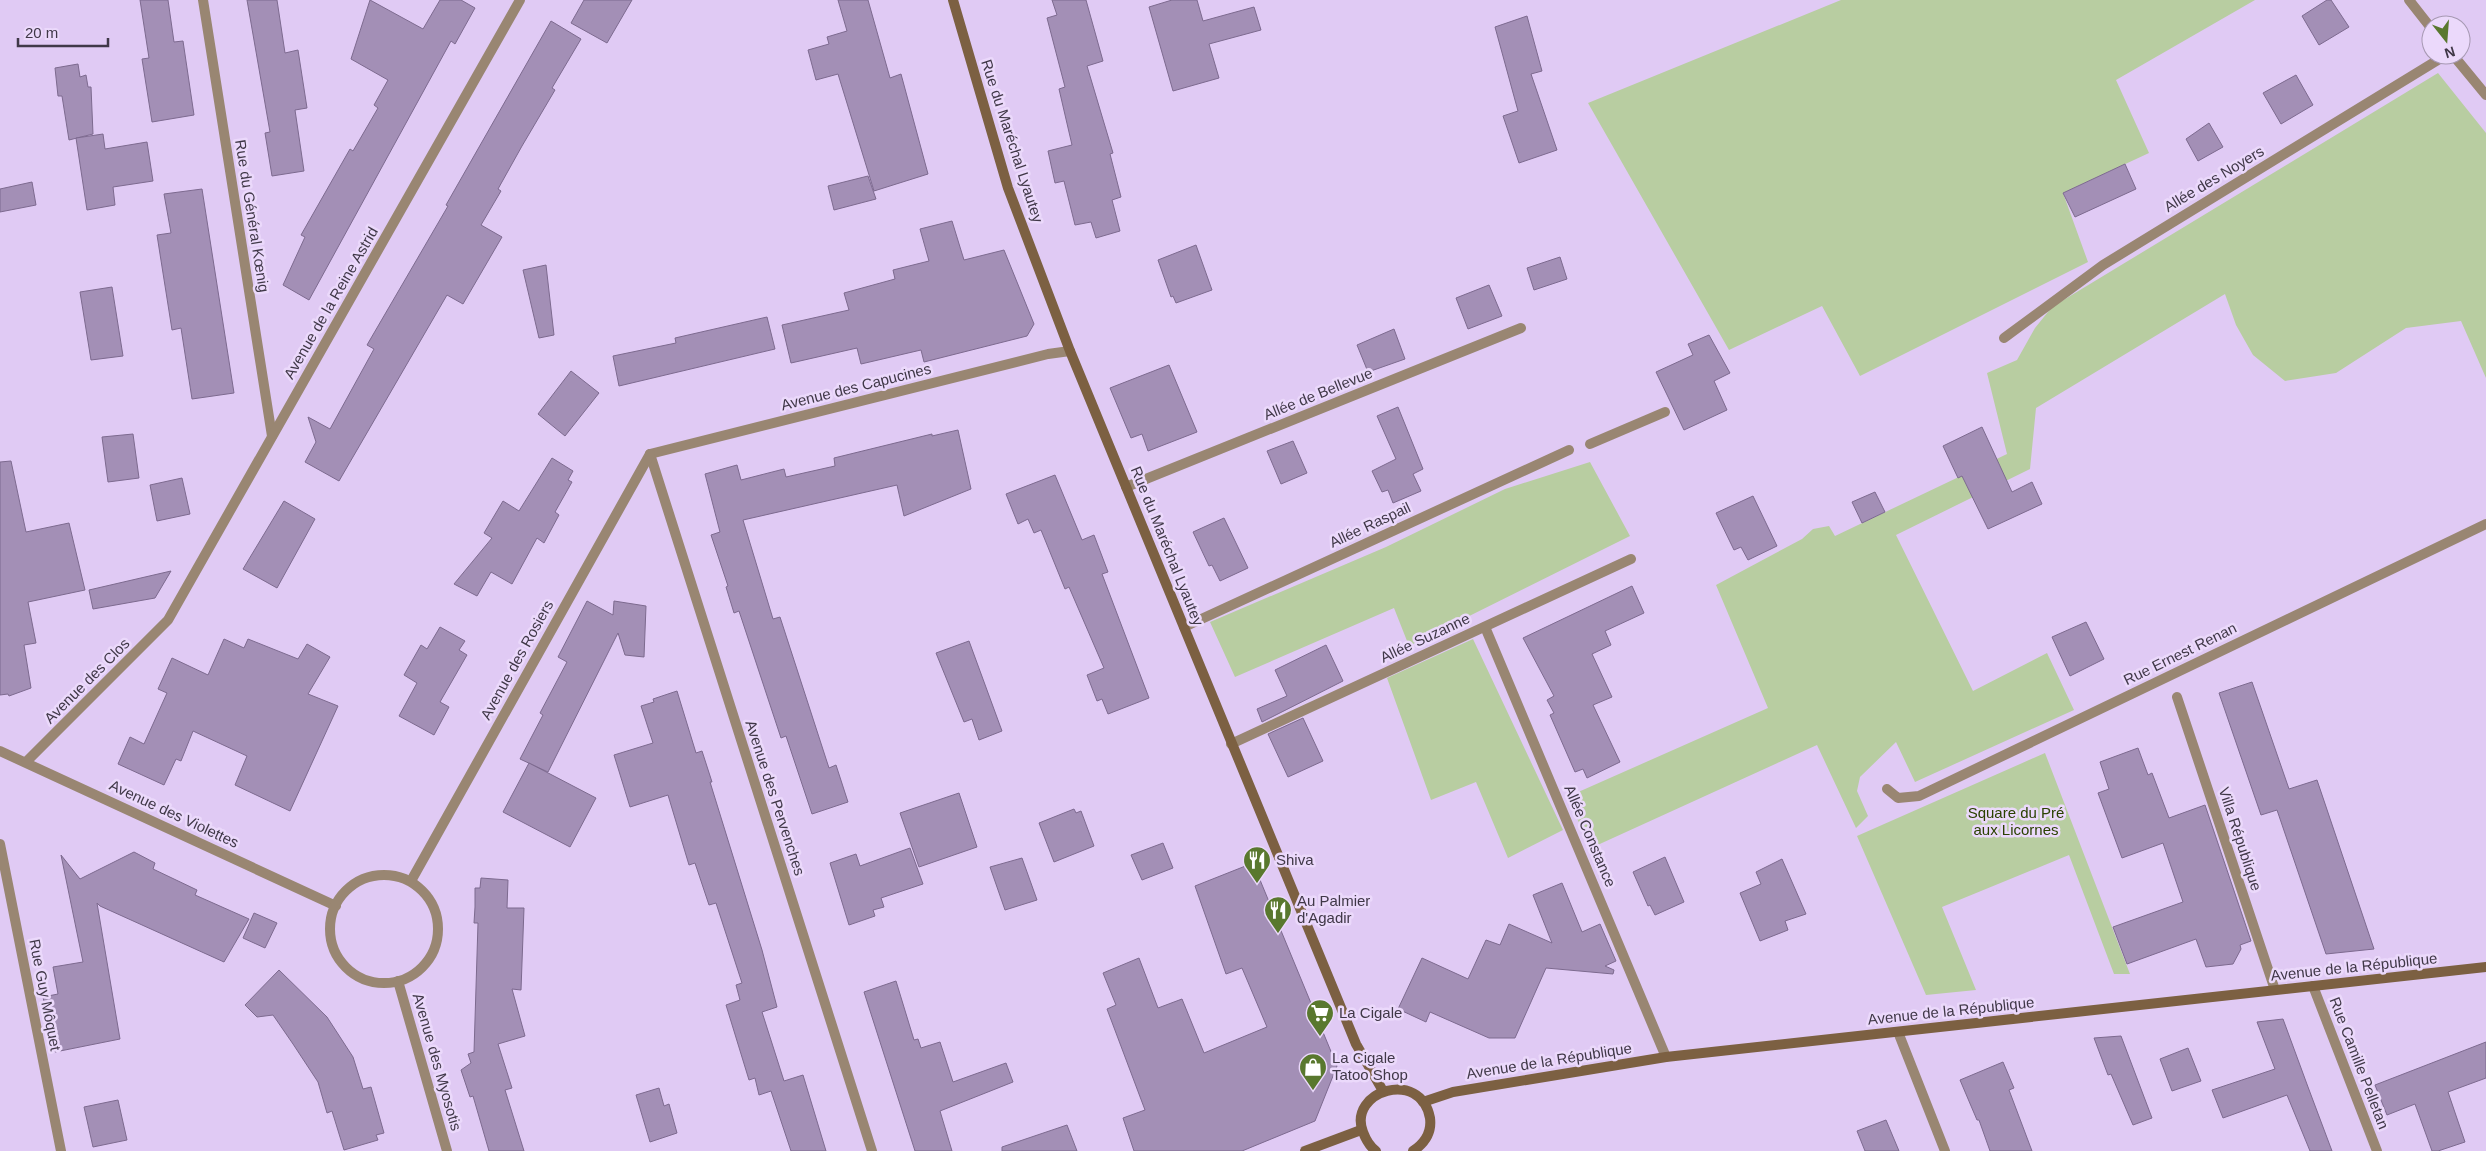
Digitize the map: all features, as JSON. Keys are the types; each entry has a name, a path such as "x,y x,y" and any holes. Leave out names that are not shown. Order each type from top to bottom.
{"main road":[{"name":"Rue du Maréchal Lyautey","path":"953,0 1008,188 1070,351 1356,1044 1383,1091"},
{"name":"Avenue de la République","path":"1423,1102 1453,1092 1666,1057 2486,968"},
{"path":"1376,1151 1367,1142 1362,1130 1362,1113 1370,1100 1383,1091 1395,1088 1412,1093 1427,1108 1430,1129 1422,1146 1414,1151"},
{"path":"1305,1151 1362,1130"}],"street":[{"name":"Rue du Général Kœnig","path":"203,0 272,436"},
{"name":"Avenue de la Reine Astrid","path":"168,620 520,0"},
{"path":"2409,0 2421,15"},
{"name":"Allée des Noyers","path":"2004,338 2103,265 2430,65"},
{"path":"2461,65 2486,95"},
{"name":"Allée de Bellevue","path":"1126,487 1521,328"},
{"name":"Avenue des Capucines","path":"650,454 1048,354 1070,351"},
{"path":"1590,444 1665,412"},
{"name":"Allée Raspail","path":"1184,627 1569,450"},
{"name":"Avenue des Rosiers","path":"411,881 650,454"},
{"name":"Avenue des Pervenches","path":"650,454 872,1151"},
{"name":"Rue Ernest Renan","path":"1887,789 1898,798 1920,796 2486,524"},
{"name":"Allée Suzanne","path":"1231,744 1631,559"},
{"name":"Avenue des Clos","path":"26,762 168,620"},
{"name":"Allée Constance","path":"1485,627 1666,1057"},
{"name":"Villa République","path":"2177,697 2275,990"},
{"name":"Avenue des Violettes","path":"0,751 336,906"},
{"name":"Rue Guy Môquet","path":"0,844 61,1151"},
{"path":"388,875 411,881 425,893 436,914 439,932 433,955 421,969 398,982 379,983 359,977 344,966 332,945 330,926 336,906 348,888 369,877 388,875"},
{"name":"Avenue des Myosotis","path":"398,982 447,1151"},
{"name":"Rue Camille Pelletan","path":"2313,986 2378,1151"},
{"path":"1898,1032 1945,1151"}],"green space":[{"path":"1841,0 2255,0 2116,80 2149,153 2063,193 2088,262 1860,376 1822,306 1729,350 1588,103"},
{"path":"2438,73 2486,133 2486,378 2461,321 2406,328 2336,373 2285,381 2253,355 2236,325 2225,294 2036,408 2030,469 1896,535 1973,691 2047,653 2074,710 1915,782 1896,742 1860,777 1857,791 1868,816 1856,828 1817,745 1591,848 1567,797 1768,708 1716,585 1802,539 1813,529 1829,526 1835,536 2007,454 1987,373 2017,360 2035,328 2052,307"},
{"path":"1590,462 1630,536 1409,646 1394,608 1235,677 1210,622 1386,547 1505,489"},
{"path":"1473,639 1563,830 1508,858 1476,782 1431,800 1387,678"},
{"name":"Square du Pré aux Licornes","path":"2045,753 2130,974 2114,974 2069,855 1942,907 1976,990 1926,995 1857,836"}],"building":[{"path":"140,0 168,0 174,42 183,41 194,115 152,122 142,59 149,58"},
{"path":"247,0 277,0 285,53 298,50 307,108 295,110 304,171 272,176 265,133 270,132"},
{"path":"370,0 423,29 440,0 461,0 475,8 455,44 451,41 309,300 283,285 305,237 301,235 350,149 353,151 378,108 374,105 388,80 351,59"},
{"path":"584,0 632,0 607,43 571,23"},
{"path":"838,0 868,0 890,78 901,74 928,174 874,191 838,74 816,80 808,50 829,44 827,37 847,31"},
{"path":"1052,0 1086,0 1103,61 1087,66 1113,153 1110,154 1121,197 1112,200 1120,231 1096,238 1091,222 1075,225 1064,181 1055,183 1048,151 1072,145 1059,89 1065,87 1047,18 1057,15"},
{"path":"1172,0 1197,0 1203,21 1254,7 1261,30 1209,44 1219,78 1173,91 1149,7"},
{"path":"2327,0 2331,0 2349,27 2319,45 2302,16"},
{"path":"1527,16 1542,71 1531,74 1557,150 1519,163 1503,116 1518,111 1495,27"},
{"path":"551,21 581,39 552,88 555,90 498,189 501,191 481,225 502,237 463,304 447,295 339,481 305,462 316,442 308,417 330,429 374,349 367,345 448,206 446,205"},
{"path":"78,64 80,77 86,75 88,87 91,87 93,134 69,140 62,96 58,96 55,68"},
{"path":"2296,75 2313,105 2281,124 2263,93"},
{"path":"2209,123 2223,147 2198,161 2186,139"},
{"path":"103,134 105,149 147,142 153,181 113,187 115,205 87,210 76,138"},
{"path":"2125,164 2136,189 2075,217 2063,193"},
{"path":"868,176 876,199 834,210 828,186"},
{"path":"32,182 36,205 0,212 0,189"},
{"path":"202,189 234,393 192,399 181,328 172,330 157,235 171,233 164,194"},
{"path":"952,221 964,260 1004,250 1034,324 1027,336 924,362 921,350 861,364 857,348 791,363 782,325 849,310 844,293 895,279 893,270 929,261 920,229"},
{"path":"1196,245 1212,290 1176,303 1173,296 1171,297 1158,260"},
{"path":"1560,257 1567,279 1534,290 1527,268"},
{"path":"546,265 554,335 539,338 523,270"},
{"path":"1489,285 1502,316 1468,329 1456,298"},
{"path":"112,287 123,356 91,360 80,292"},
{"path":"767,317 775,349 619,386 613,356 676,343 675,338"},
{"path":"1394,329 1405,359 1368,372 1357,345"},
{"path":"1709,335 1730,373 1714,381 1727,410 1684,430 1656,372 1693,355 1688,344"},
{"path":"1169,365 1197,432 1148,451 1142,434 1131,438 1110,388"},
{"path":"571,371 599,393 565,436 538,414"},
{"path":"1398,407 1423,469 1413,474 1421,491 1393,503 1388,490 1382,492 1372,471 1396,459 1377,416"},
{"path":"1982,427 2012,492 2032,482 2042,504 1988,529 1962,476 1958,478 1943,446"},
{"path":"958,430 971,489 904,516 897,485 743,520 773,619 780,617 829,768 836,765 848,802 812,814 786,736 781,738 739,611 734,613 726,587 728,586 711,535 720,532 705,474 737,465 741,480 784,469 786,477 835,466 834,458 932,434 932,436"},
{"path":"133,434 139,478 108,482 102,437"},
{"path":"1293,441 1307,473 1281,484 1267,451"},
{"path":"552,458 573,471 568,480 572,482 555,512 559,515 544,543 537,538 512,584 491,572 477,596 454,584 492,538 484,533 503,501 519,511"},
{"path":"11,461 26,532 69,523 85,590 28,602 36,643 24,645 31,688 9,696 8,694 0,695 0,462"},
{"path":"1055,475 1082,540 1094,535 1108,572 1102,574 1149,698 1108,714 1102,699 1097,701 1087,675 1104,668 1069,587 1065,589 1041,530 1034,533 1028,519 1018,524 1006,494"},
{"path":"182,478 190,514 157,521 150,485"},
{"path":"1875,492 1885,512 1862,523 1852,502"},
{"path":"1753,496 1777,546 1748,560 1741,547 1734,550 1716,513"},
{"path":"284,501 315,519 277,588 243,569"},
{"path":"1224,518 1248,568 1220,581 1212,565 1209,566 1193,532"},
{"path":"171,571 155,598 93,609 89,590"},
{"path":"1632,586 1644,613 1605,631 1611,645 1592,654 1612,697 1593,705 1620,762 1587,778 1583,769 1575,772 1550,715 1554,713 1547,700 1554,696 1523,638"},
{"path":"587,601 613,615 614,601 646,606 644,657 625,655 618,633 548,772 520,759 543,715 540,713 567,662 558,657"},
{"path":"2086,622 2104,659 2070,676 2052,637"},
{"path":"440,627 465,641 459,650 467,655 440,702 449,707 434,735 399,716 417,683 404,675 421,645 427,649"},
{"path":"224,639 244,648 248,639 298,659 307,644 330,657 308,694 338,706 290,811 235,785 247,756 193,731 181,761 176,759 164,785 118,764 130,737 144,744 167,693 158,689 172,658 208,675"},
{"path":"969,641 1002,731 979,740 972,719 964,722 936,653"},
{"path":"1326,645 1343,681 1262,722 1257,709 1287,696 1275,670"},
{"path":"2252,682 2289,789 2317,780 2374,949 2326,954 2277,810 2261,815 2219,693"},
{"path":"677,691 696,753 702,751 762,950 777,1007 762,1012 784,1081 803,1075 826,1151 791,1151 771,1091 759,1095 755,1078 749,1080 726,1005 740,1000 736,985 742,983 716,903 709,905 695,863 689,865 668,795 630,807 614,755 653,743 641,706 654,702 653,699"},
{"path":"1303,718 1323,761 1288,777 1268,734"},
{"path":"2138,748 2148,775 2152,773 2169,818 2205,805 2251,941 2240,945 2241,949 2233,964 2206,967 2196,939 2127,964 2113,927 2183,902 2163,843 2122,858 2098,793 2109,789 2100,762"},
{"path":"529,763 596,798 570,847 503,812"},
{"path":"959,793 977,847 919,867 900,813"},
{"path":"1074,809 1076,813 1081,811 1094,846 1054,862 1039,823"},
{"path":"1163,843 1173,868 1142,880 1131,855"},
{"path":"910,848 923,884 881,898 884,907 873,910 875,916 849,925 830,863 856,854 860,866"},
{"path":"134,852 155,863 153,869 197,890 195,895 249,919 224,962 97,903 120,1039 55,1052 43,997 58,994 53,967 83,962 61,855 80,879"},
{"path":"1665,857 1684,902 1655,915 1650,905 1648,906 1633,872"},
{"path":"1022,858 1037,900 1005,910 990,867"},
{"path":"1782,859 1806,914 1785,921 1788,930 1760,941 1740,893 1761,884 1756,872"},
{"path":"1253,863 1337,1066 1315,1121 1242,1151 1134,1151 1123,1118 1145,1110 1107,1009 1116,1005 1103,973 1139,958 1158,1008 1182,999 1204,1053 1267,1027 1242,968 1226,974 1195,886"},
{"path":"481,878 508,880 507,908 524,908 521,990 512,989 525,1036 498,1044 512,1088 505,1090 524,1151 489,1151 473,1096 470,1097 461,1070 471,1063 468,1054 474,1052 478,923 474,923 475,888 480,888"},
{"path":"1562,883 1582,932 1600,924 1616,961 1605,966 1614,970 1613,974 1546,968 1515,1038 1489,1038 1430,1012 1426,1022 1398,1009 1422,958 1468,979 1486,940 1500,945 1509,924 1552,943 1533,895"},
{"path":"254,913 277,923 265,948 243,938"},
{"path":"279,970 327,1017 353,1057 363,1089 371,1087 384,1133 376,1135 378,1140 344,1150 332,1111 327,1113 318,1082 293,1044 273,1015 257,1017 245,1005"},
{"path":"896,981 914,1040 918,1039 921,1048 940,1042 953,1082 1006,1063 1013,1082 940,1111 952,1151 915,1151 864,992"},
{"path":"2283,1019 2332,1151 2310,1151 2287,1095 2223,1118 2212,1090 2275,1069 2257,1022"},
{"path":"2121,1036 2152,1118 2133,1125 2111,1074 2108,1075 2094,1038"},
{"path":"2486,1042 2486,1078 2448,1092 2465,1142 2438,1151 2432,1151 2415,1104 2387,1115 2375,1085"},
{"path":"2188,1048 2201,1081 2172,1091 2160,1059"},
{"path":"2003,1062 2014,1088 2009,1090 2032,1151 1990,1151 1979,1120 1977,1120 1960,1080"},
{"path":"659,1088 664,1106 669,1104 677,1133 650,1142 636,1095"},
{"path":"118,1100 127,1140 93,1147 84,1107"},
{"path":"1886,1120 1899,1151 1865,1151 1857,1131"},
{"path":"1067,1125 1077,1151 1002,1151 1002,1147"}],"place":[{"name":"Shiva","path":"1257,884"},
{"name":"Au Palmier d'Agadir","path":"1278,934"},
{"name":"La Cigale","path":"1320,1037"},
{"name":"La Cigale Tatoo Shop","path":"1313,1091"}]}
